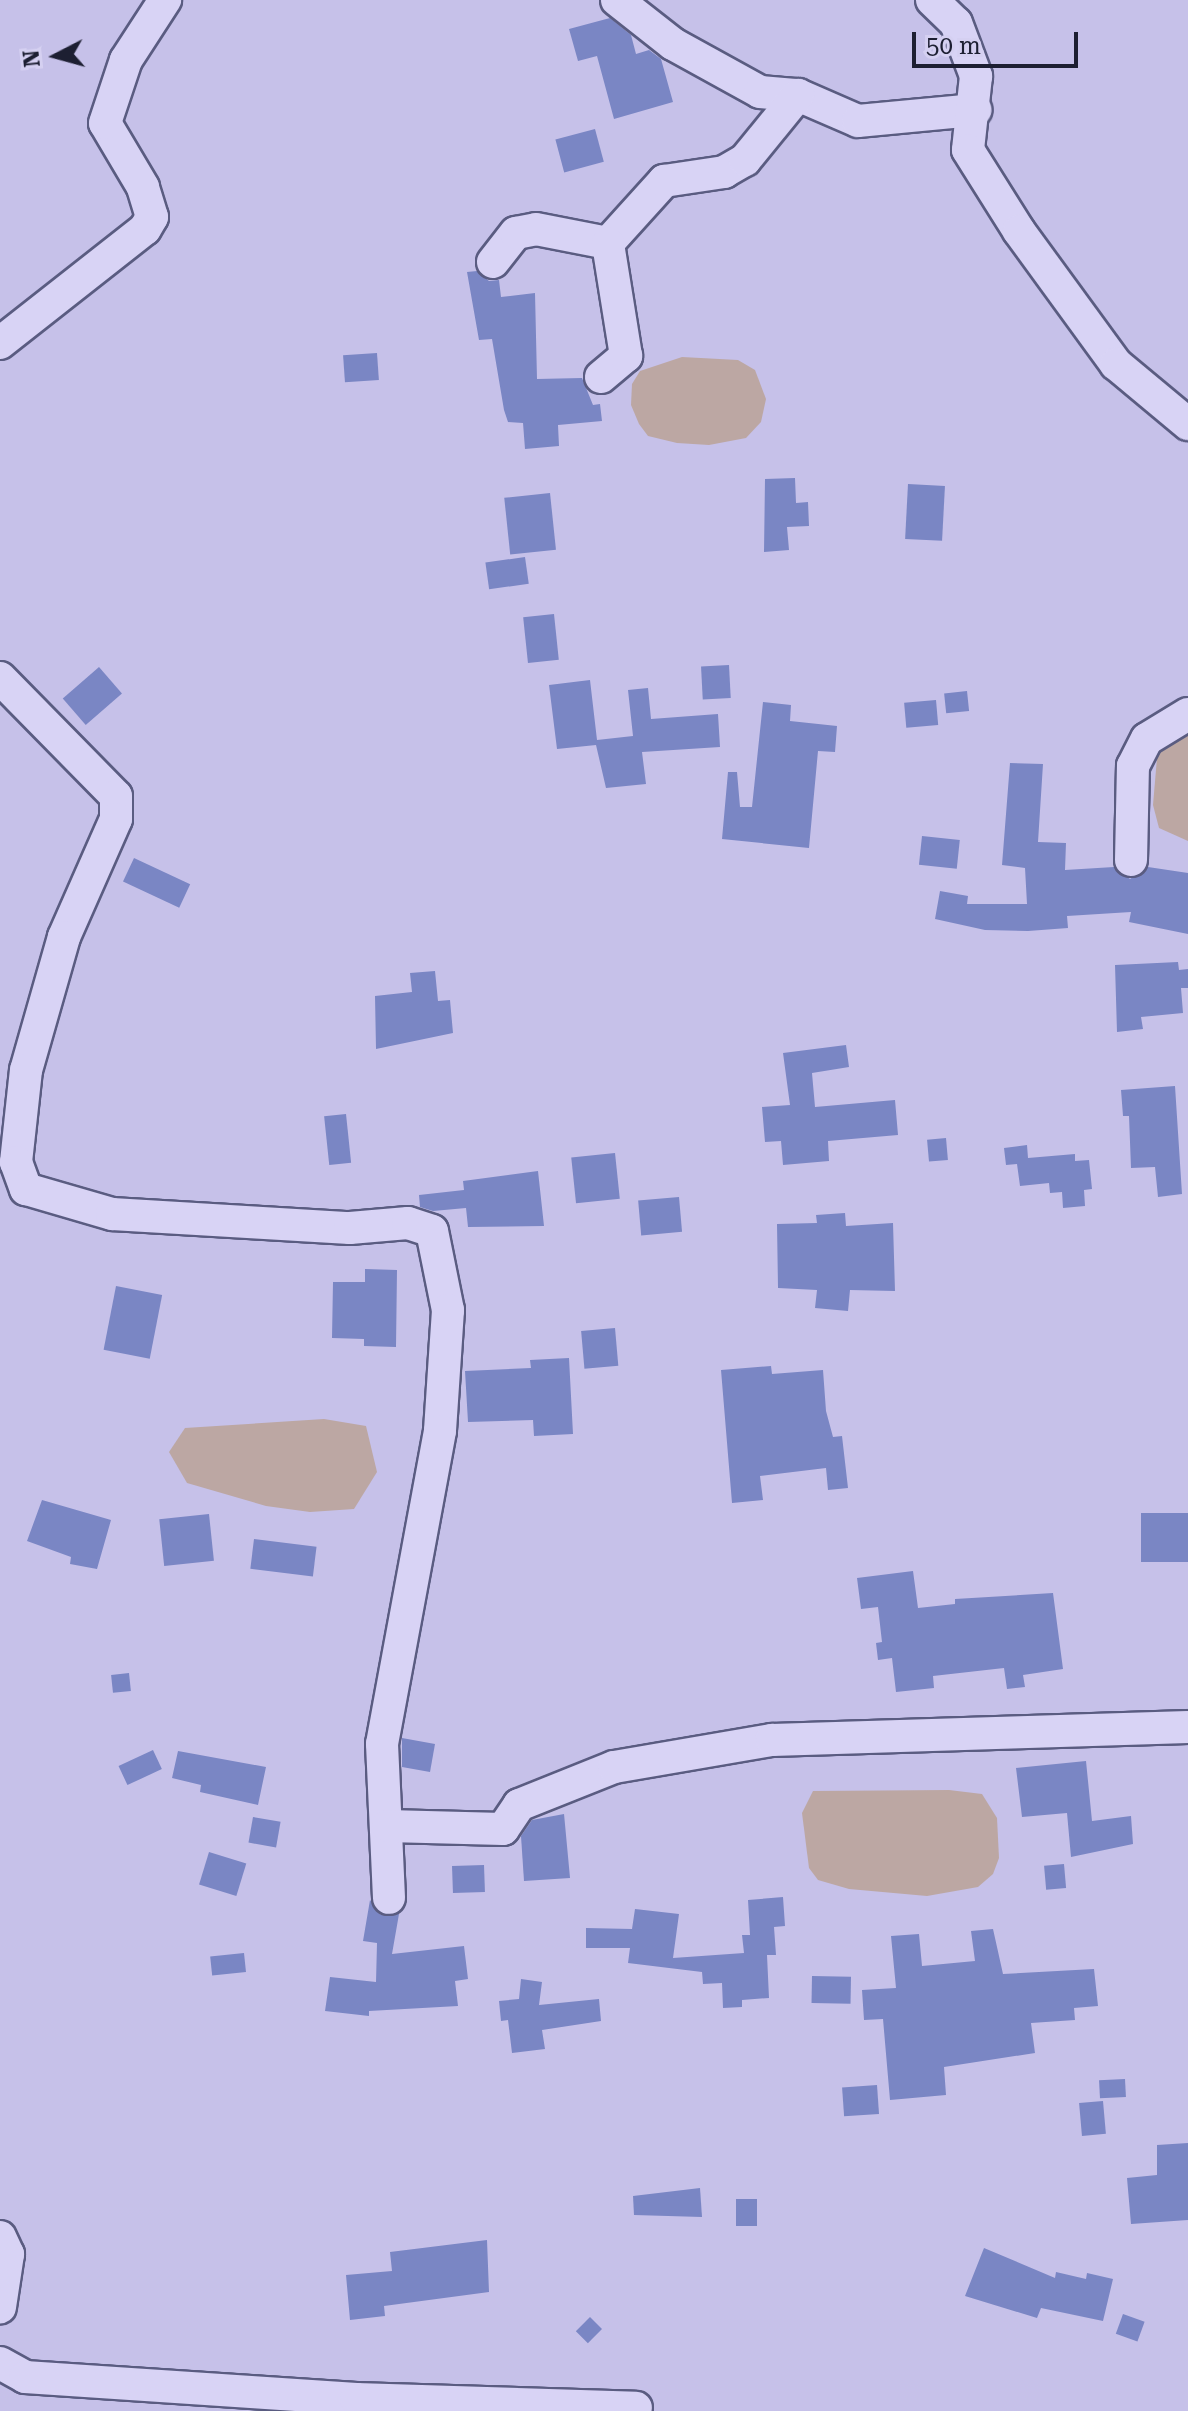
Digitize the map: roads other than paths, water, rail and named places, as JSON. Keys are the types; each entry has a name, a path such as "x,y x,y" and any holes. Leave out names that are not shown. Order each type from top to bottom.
{"street":[{"path":"0,343 145,229 152,217 143,187 105,123 126,60 165,0"},
{"path":"617,0 673,44 760,92 798,95 858,121 975,110"},
{"path":"932,0 956,23 968,47 976,76 975,110 968,150 1019,231 1116,364 1188,424"},
{"path":"608,243 664,181 724,172 745,160 798,95"},
{"path":"493,262 516,233 536,229 608,243"},
{"path":"601,377 626,356 608,243"},
{"path":"0,678 116,796 116,819 64,937 8,1144 26,1189 112,1214 350,1228 408,1223 432,1231 448,1310 440,1431 382,1744 389,1898"},
{"path":"1131,860 1133,766 1147,739 1188,714"},
{"path":"388,1826 503,1829 519,1805 614,1767 772,1740 1188,1727"},
{"path":"0,2237 8,2254 0,2307"},
{"path":"0,2363 25,2377 356,2399 636,2408"}]}
